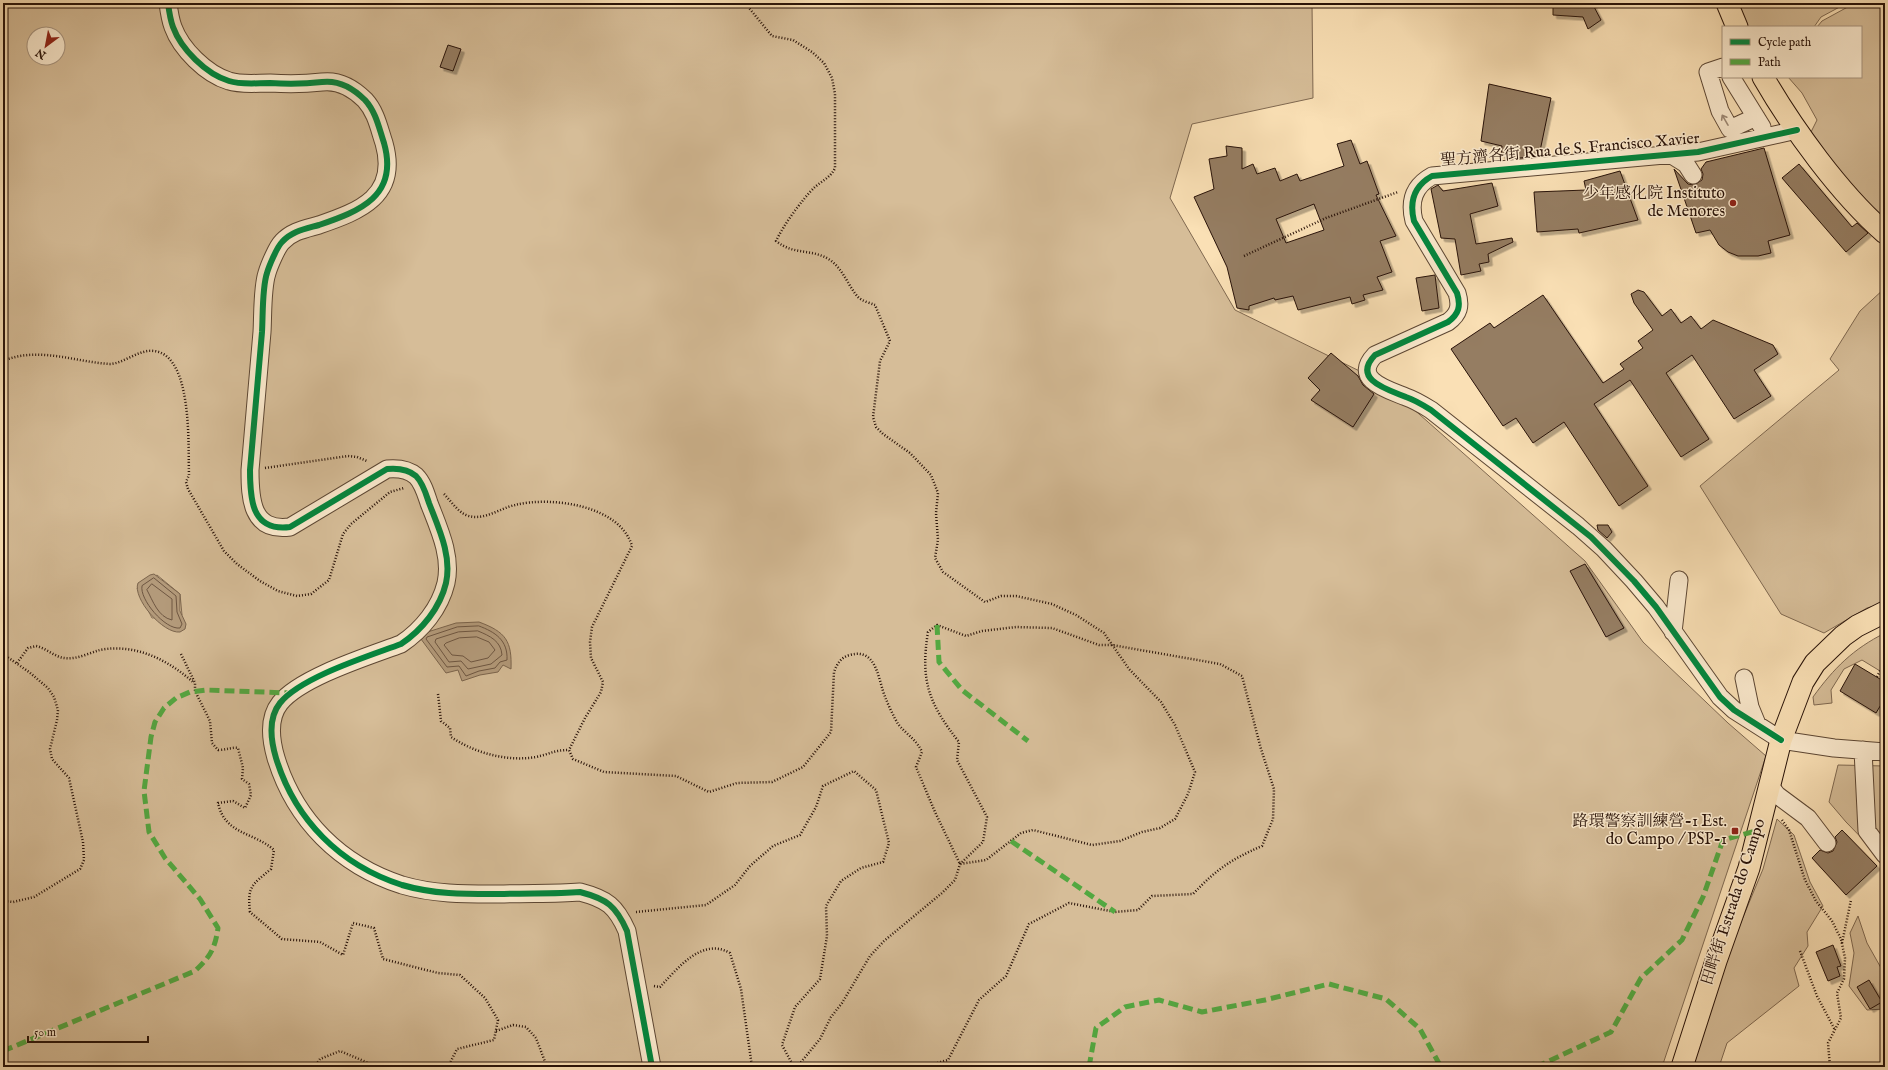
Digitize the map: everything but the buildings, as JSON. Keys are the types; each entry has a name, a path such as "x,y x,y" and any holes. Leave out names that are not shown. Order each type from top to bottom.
{"main road":[{"path":"1727,3 1737,26"},
{"path":"1764,78 1797,130 1853,201 1885,233"},
{"name":"田畔街 Estrada do Campo","path":"1682,1067 1713,968 1749,868 1781,740 1803,682 1815,663 1834,645 1857,626 1885,612"}],"street":[{"path":"168,3 173,28 182,43 194,58 218,76 229,81 246,83 305,84 330,81 345,85 359,93 369,104 376,119 386,152 388,170 383,186 373,200 359,210 317,225 300,229 281,242 266,274 250,470 251,502 256,514 264,521 281,528 290,527 387,468 397,468 407,471 416,477 422,485 443,539 447,558 446,582 442,595 429,617 412,636 401,644 308,681 290,692 279,703 274,713 272,731 273,748 280,771 294,803 316,831 336,850 358,866 403,885 450,894 580,892 602,900 619,914 627,932 637,984 641,1015 652,1067"},
{"path":"1722,67 1708,72 1720,111 1730,129 1756,117"},
{"path":"1732,78 1769,137"},
{"name":"聖方濟各街 Rua de S. Francisco Xavier","path":"1781,740 1734,710 1720,697 1656,607 1634,581 1578,526 1431,410 1420,403 1387,391 1372,380 1367,370 1368,364 1375,355 1448,322 1454,317 1459,308 1460,302 1457,293 1414,221 1412,200 1422,182 1432,176 1702,151 1797,130"},
{"path":"1667,155 1686,164 1693,175 1694,160 1702,151"},
{"path":"1673,632 1678,580"},
{"path":"1744,678 1750,707 1757,724"},
{"path":"1781,740 1834,748 1885,752"},
{"path":"1863,750 1867,830 1885,855"},
{"path":"1769,791 1777,795 1808,818 1827,843"}],"path":[{"path":"745,3 772,36 793,40 812,52 824,63 832,78 835,101 835,168 833,173 814,188 781,229 776,241 785,248 821,255 832,261 847,278 859,298 875,305 890,341 880,361 872,417 876,427 883,434 910,453 931,475 938,493 936,513 938,540 935,558 943,572 985,602 1001,596 1016,596 1052,604 1076,615 1104,633 1129,669 1161,702 1175,725 1195,772 1188,794 1175,819 1160,828 1142,832 1120,841 1092,845 1033,830 1021,834 986,860 960,864"},
{"path":"1244,256 1326,218 1397,191"},
{"path":"3,361 22,355 37,354 110,364 120,363 152,350 161,352 178,370 184,389 189,475 186,482 188,489 224,551 247,572 278,591 297,596 311,594 329,580 342,534 351,524 390,492 399,488 422,485 434,488 444,493 458,510 466,516 482,516 515,505 545,501 575,505 600,513 623,528 629,537 632,546 592,627 590,642 591,658 603,682 601,692 585,718 569,750"},
{"path":"250,470 348,456 368,460 366,465"},
{"path":"619,914 706,905 735,885 750,866 773,846 800,835 816,807 823,786 854,771 876,790 889,843 883,862 861,868 841,882 826,906 827,936 820,979 795,1007 782,1045 795,1067 820,1039 831,1017 842,1003 870,956 884,941 899,930 954,880 960,864 983,842 987,817 957,760 959,742 943,721 927,686 924,657 928,632 937,625 966,636 982,631 1016,627 1052,628 1099,645 1112,645 1220,664 1242,676 1261,749 1274,789 1273,819 1262,846 1234,858 1213,873 1193,894 1152,896 1138,910 1115,912 1069,903 1029,924 1006,976 978,1000 948,1060 922,1067"},
{"path":"17,663 28,648 36,646 65,658 72,658 101,650 128,648 146,653 167,662 195,683"},
{"path":"3,654 17,663 48,688 54,698 58,710 50,749 52,759 68,778 83,842 84,860 80,869 34,897 13,902 3,901"},
{"path":"181,654 195,683 195,691 210,721 212,743 218,750 228,751 238,748 243,768 242,779 249,784 251,795 245,808 233,801 218,803 221,815 232,828 249,835 274,850 271,869 255,882 248,893 250,912 282,939 300,939 320,942 343,955 353,923 374,928 383,960 438,973 460,975 485,998 498,1020 494,1040 457,1049 448,1067"},
{"path":"569,750 573,759 604,772 676,776 709,792 737,783 772,782 803,767 831,732 834,672 836,666 847,656 861,654 873,662 877,668 885,699 899,724 919,744 922,752 916,767 935,812 960,864"},
{"path":"1877,677 1885,661"},
{"path":"438,694 442,721 450,728 451,737 462,744 498,756 517,758 537,757 556,750 569,750"},
{"path":"1769,791 1779,817 1789,830 1806,880 1816,901 1832,921 1842,944 1845,958 1844,979 1837,993 1841,1018 1828,1043 1830,1067"},
{"path":"1842,944 1851,900"},
{"path":"637,984 660,987 680,966 701,950 722,948 730,953 741,989 752,1067"},
{"path":"1800,951 1817,996 1835,1030"},
{"path":"496,1031 513,1025 526,1026 536,1038 547,1067"},
{"path":"314,1067 320,1059 340,1051 378,1067"}],"shaded area":[{"path":"3,3 1312,3 1313,98 1192,124 1170,198 1235,310 1384,383 1585,561 1643,642 1728,723 1766,756 1662,1067 3,1067","holes":["157,575 180,594 182,615 152,618 137,588"]},
{"path":"1733,3 1847,3 1821,17 1815,26 1742,26"},
{"path":"1855,3 1885,3 1885,218 1864,199 1845,178 1811,132 1817,120 1802,93 1789,78 1862,78 1862,26 1818,26 1822,21"},
{"path":"1885,288 1885,603 1867,608 1824,633 1781,614 1700,486 1839,370 1830,359 1860,311"},
{"path":"1885,633 1885,674 1862,660 1844,669 1831,690 1832,703 1814,705 1813,697 1837,668 1863,646"},
{"path":"1838,765 1885,766 1885,862 1846,822 1829,802"},
{"path":"1777,819 1794,835 1810,882 1823,906 1807,932 1808,946 1794,968 1799,986 1727,1043 1719,1067 1690,1067 1734,939 1763,869"},
{"path":"1858,916 1867,943 1885,975 1885,1009 1867,1010 1849,986 1854,953 1850,933"}],"water":[{"path":"154,574 180,594 180,611 186,624 185,629 180,632 173,631 165,627 150,614 144,606 137,589 138,583"},
{"path":"479,622 496,630 506,639 510,651 511,669 503,665 498,672 480,675 462,681 458,670 446,673 418,635 456,623"}],"marked path":[{"path":"937,625 939,662 962,690 1028,741"},
{"path":"3,1051 195,971 204,961 211,952 218,928 200,899 165,858 149,832 144,791 151,737 155,722 164,708 176,698 190,692 206,690 289,693"},
{"path":"1536,1067 1611,1032 1641,978 1682,940 1703,897 1723,840 1759,830"},
{"path":"1011,841 1115,912"},
{"path":"1089,1067 1096,1028 1125,1007 1159,1000 1202,1012 1265,1000 1329,984 1386,999 1420,1029 1441,1067"}],"cycle path":[{"path":"168,3 172,24 182,44 195,60 212,73 229,81 244,83 296,84 334,82 345,86 355,92 369,105 375,115 384,143 387,161 386,176 381,189 372,199 362,207 349,214 290,235 280,244 269,266 263,294 262,332 250,470 252,502 255,511 260,519 267,524 277,527 290,527 387,469 403,470 416,476 422,485 444,543 446,553 447,573 443,592 435,610 416,632 401,644 336,668 303,684 290,693 280,703 276,709 272,723 272,737 276,758 284,780 295,801 308,820 323,837 340,852 359,865 402,885 428,891 466,894 580,892 604,901 610,905 619,915 627,931 652,1067"},
{"path":"1781,740 1734,710 1720,697 1656,607 1634,581 1591,537 1431,410 1422,404 1375,383 1367,371 1369,364 1375,355 1448,322 1457,313 1459,306 1457,293 1414,221 1412,207 1414,195 1421,184 1432,176 1698,152 1797,130"}],"place":[{"name":"少年感化院 Instituto de Menores","path":"1733,203"},
{"name":"路環警察訓練營-1 Est. do Campo / PSP-1","path":"1735,831"}]}
